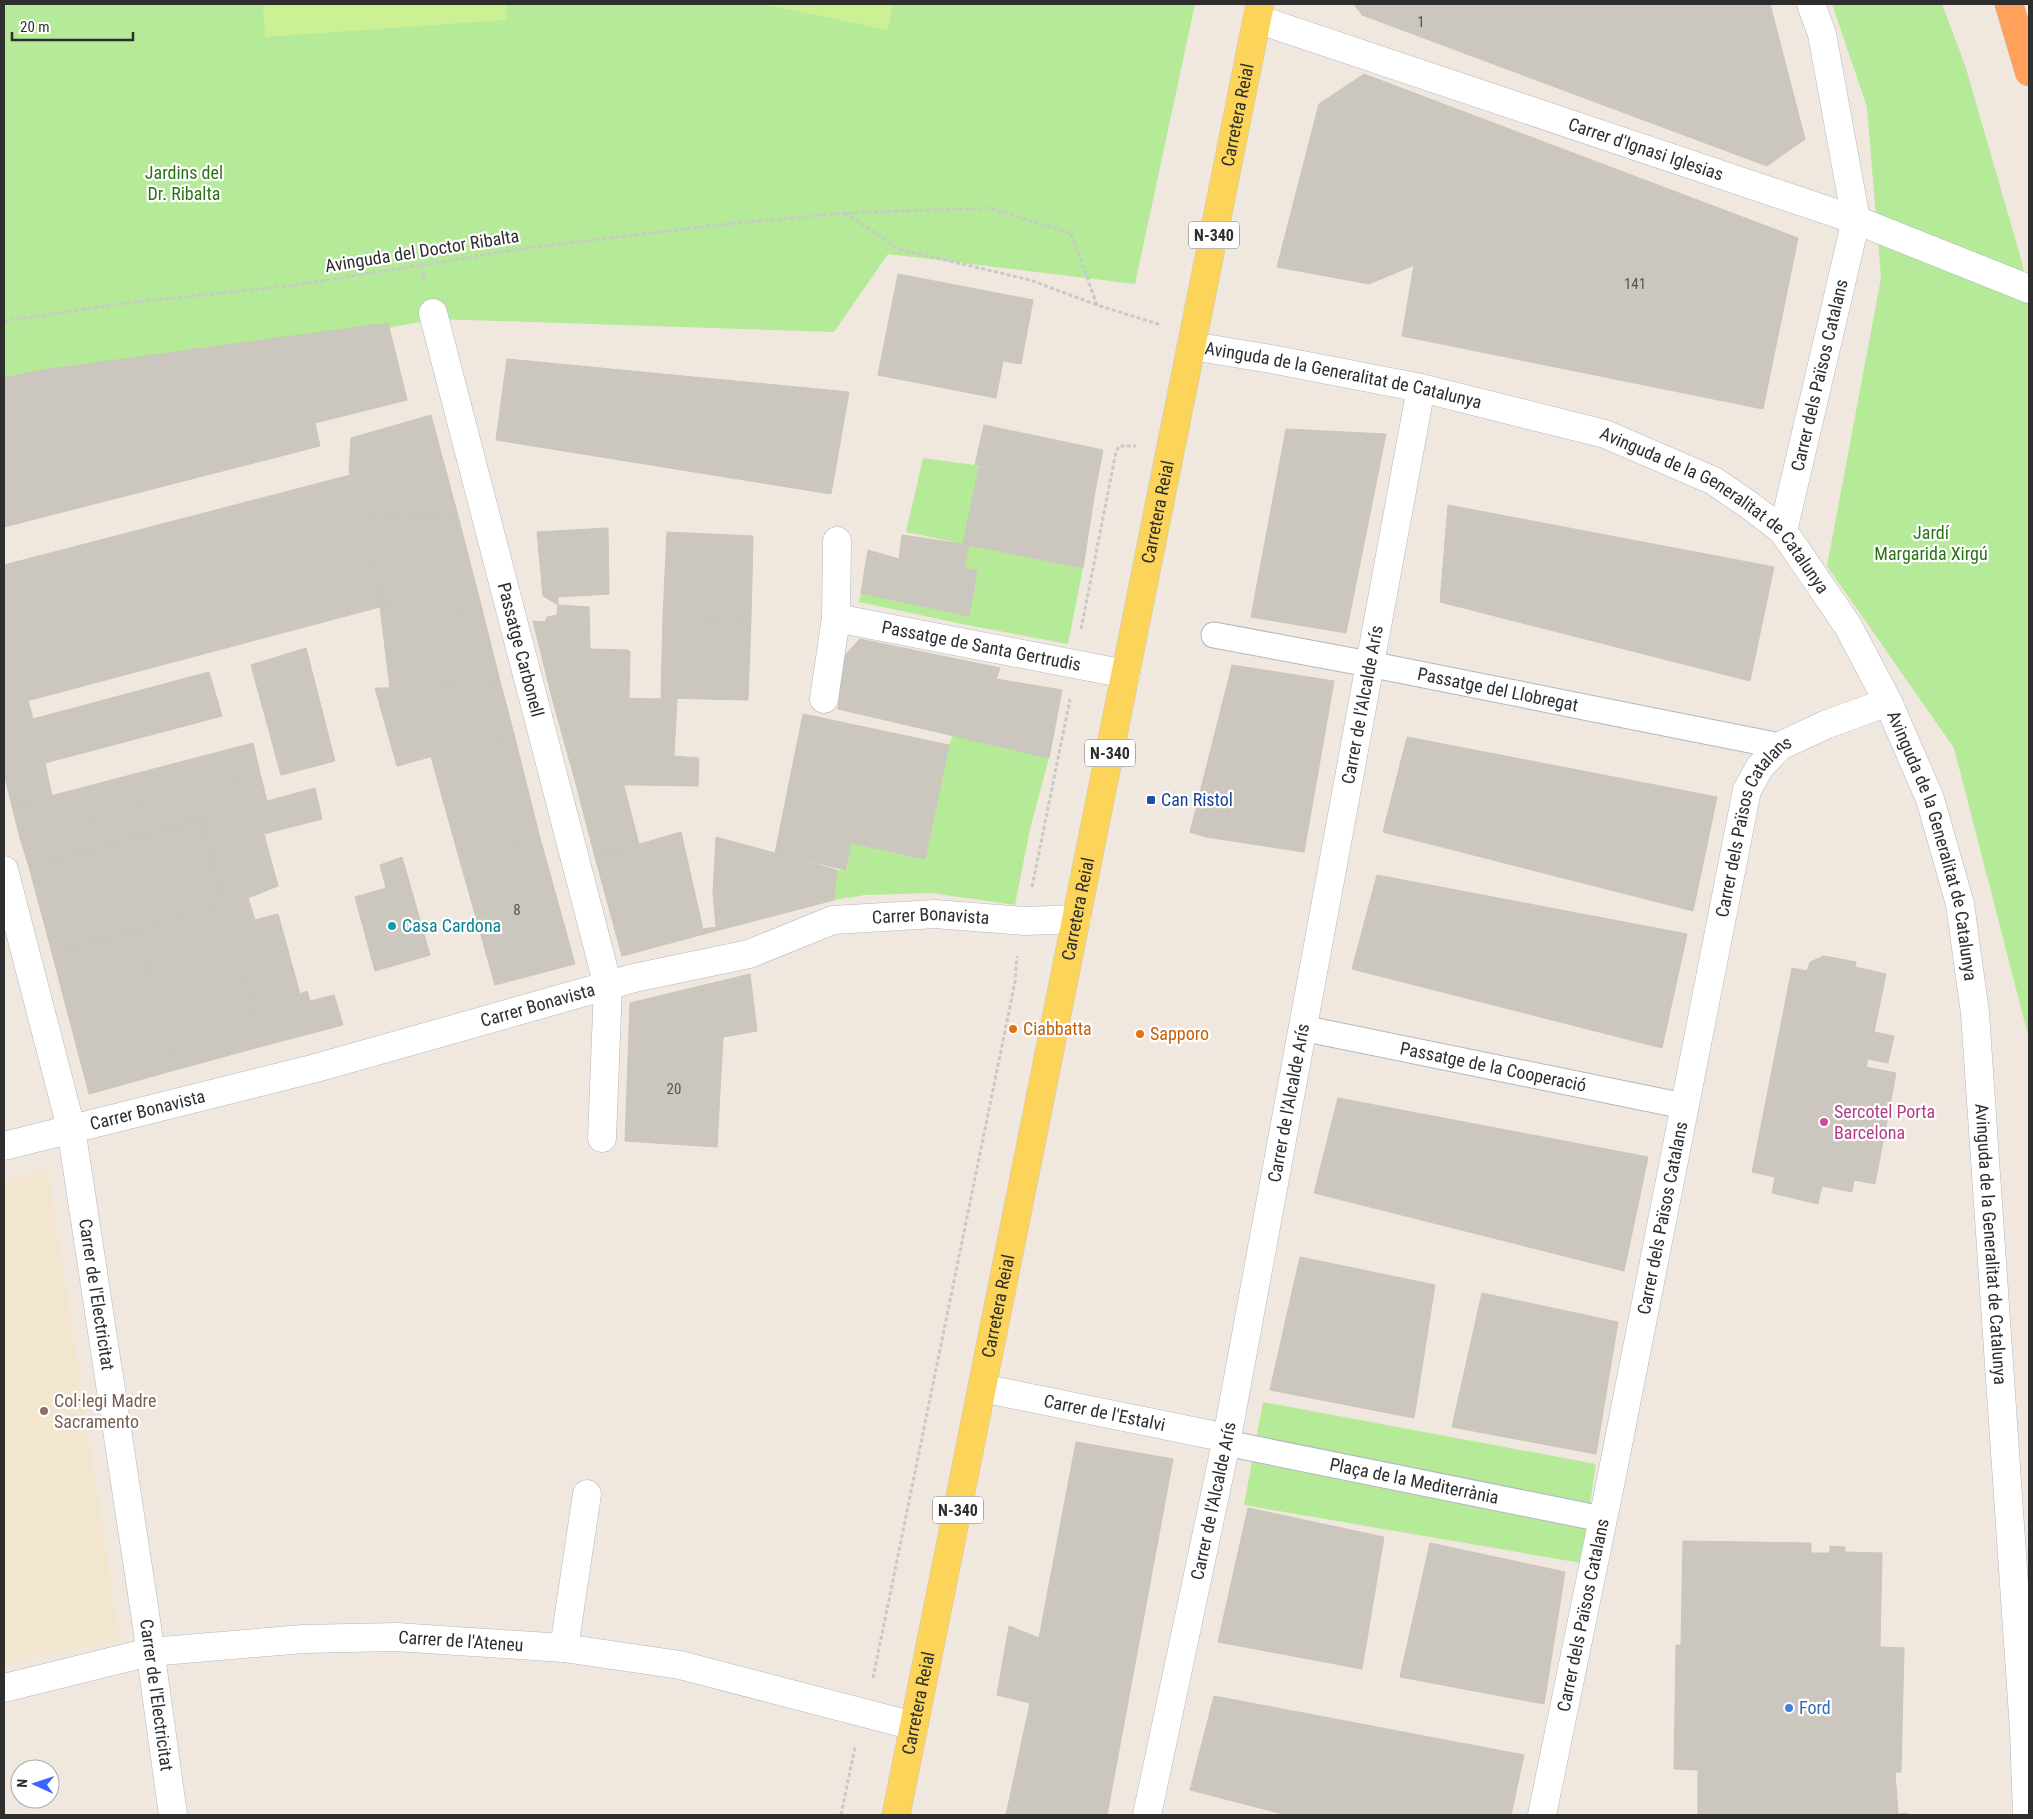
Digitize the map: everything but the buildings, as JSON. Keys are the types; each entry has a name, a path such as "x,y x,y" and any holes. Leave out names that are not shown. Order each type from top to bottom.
{"highway":[{"path":"2009,4 2029,72"}],"main road":[{"name":"Carretera Reial","path":"896,1815 1259,12"}],"street":[{"path":"1811,4 1822,34 1856,220"},
{"name":"Carrer d'Ignasi Iglesias","path":"1259,12 1856,220 2029,289"},
{"name":"Carrer dels Països Catalans","path":"1783,531 1856,220"},
{"name":"Passatge Carbonell","path":"433,313 608,986 602,1138"},
{"name":"Avinguda de la Generalitat de Catalunya","path":"1192,346 1421,388 1605,434 1714,481 1749,504 1783,531 1848,626 1888,702 1930,798 1960,904 1975,1012 2024,1730 2027,1815"},
{"name":"Carrer de l'Alcalde Arís","path":"1147,1815 1226,1440 1421,388"},
{"path":"824,699 836,618 837,541"},
{"name":"Passatge de Santa Gertrudis","path":"836,618 1126,674"},
{"name":"Passatge del Llobregat","path":"1214,635 1780,746"},
{"name":"Carrer dels Països Catalans","path":"1542,1815 1747,790 1760,767 1780,746 1826,725 1888,702"},
{"name":"Carrer de l'Electricitat","path":"4,870 71,1128 173,1815"},
{"name":"Carrer Bonavista","path":"4,1146 316,1068 634,978 749,954 833,920 935,914 1025,921 1077,919"},
{"name":"Passatge de la Cooperació","path":"1302,1028 1684,1106"},
{"name":"Carrer de l'Estalvi","path":"982,1388 1226,1440"},
{"name":"Plaça de la Mediterrània","path":"1226,1440 1602,1519"},
{"path":"564,1648 587,1494"},
{"name":"Carrer de l'Ateneu","path":"4,1688 150,1652 302,1639 396,1638 564,1648 680,1664 914,1726"}],"path":[{"name":"Avinguda del Doctor Ribalta","path":"4,321 118,304 296,285 526,248 727,224 845,214 988,208 1072,233 1098,305"},
{"path":"845,214 899,250 1030,280 1163,326 1192,346"},
{"path":"841,1815 874,1672 1015,982 1017,955 1074,684 1075,664 1116,452"}],"shaded area":[{"name":"Col·legi Madre Sacramento","path":"48,1168 120,1641 4,1664 4,1181"}],"green space":[{"name":"Jardins del Dr. Ribalta","path":"4,4 1195,4 1135,284 888,254 834,332 437,319 4,397"},
{"path":"263,4 506,4 507,20 265,37"},
{"path":"762,4 893,4 888,30"},
{"name":"Jardí Margarida Xirgú","path":"1832,4 1942,4 1965,65 2022,262 2029,304 2029,1039 1954,748 1827,566 1881,278 1867,107"},
{"path":"923,458 979,467 963,544 906,532"},
{"path":"969,545 1083,568 1068,644 859,602 861,593 969,616 977,571 964,568"},
{"path":"953,735 1049,758 1030,829 1015,905 931,893 865,895 834,900 837,870 847,870 851,843 925,859 949,745"},
{"path":"1263,1402 1596,1464 1581,1563 1244,1505"}],"place":[{"name":"Can Ristol","path":"1151,800"},
{"name":"Casa Cardona","path":"392,926"},
{"name":"Ciabbatta","path":"1013,1029"},
{"name":"Sapporo","path":"1140,1034"},
{"name":"Sercotel Porta Barcelona","path":"1824,1122"},
{"name":"Col·legi Madre Sacramento","path":"44,1411"},
{"name":"Ford","path":"1789,1708"}]}
